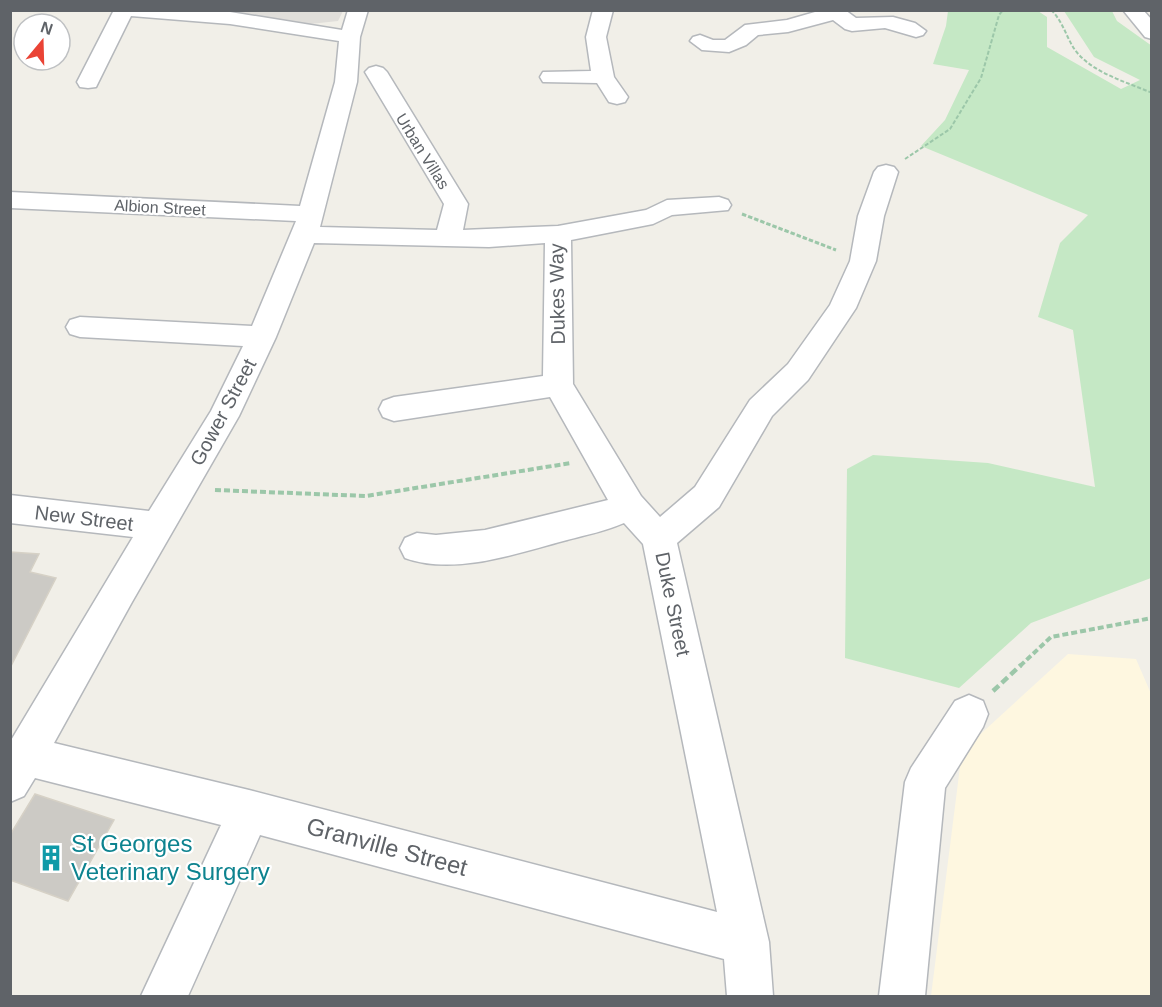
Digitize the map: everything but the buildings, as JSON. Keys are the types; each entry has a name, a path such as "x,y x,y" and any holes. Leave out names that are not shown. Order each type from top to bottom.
{"street":[{"path":"88,82 124,10"},
{"path":"132,10 230,18 354,24"},
{"path":"603,10 596,37 603,77 617,97"},
{"path":"700,41 709,46 729,46 739,41 752,29 788,26 833,12 852,26 877,21 898,23 916,31"},
{"path":"1140,14 1152,33"},
{"name":"Gower Street","path":"19,769 224,416 262,337 354,107 346,82 354,24"},
{"name":"Urban Villas","path":"376,72 456,204 448,239"},
{"path":"551,77 603,77"},
{"name":"Urban Villas","path":"354,107 391,98"},
{"name":"Duke Street","path":"750,996 746,942 659,538 707,497 761,408 798,372 842,308 863,261 871,216 886,172"},
{"name":"Albion Street","path":"10,200 308,225"},
{"path":"558,234 653,216 667,207 719,205"},
{"name":"Dukes Way","path":"308,225 448,239 489,239 558,234 558,385"},
{"path":"80,327 262,337"},
{"path":"394,409 558,385 629,506 659,538"},
{"path":"417,548 434,552 470,547 609,515 629,506"},
{"name":"New Street","path":"10,509 158,527"},
{"path":"902,996 925,782 969,714"},
{"name":"Granville Street","path":"19,769 249,811 746,942"},
{"path":"164,996 249,811"}],"path":[{"path":"886,172 950,129 981,78 999,15 1003,10"},
{"path":"1051,10 1058,15 1078,54 1091,64 1152,93"},
{"path":"719,205 863,261"},
{"path":"180,489 366,496 601,458"},
{"path":"969,714 1051,637 1152,618"}],"shaded area":[{"path":"213,11 343,11 338,21 310,24"},
{"path":"1068,654 1136,659 1152,696 1151,996 931,996 962,751"}],"green space":[{"path":"948,11 1038,11 1047,17 1047,47 1121,89 1140,80 1094,57 1064,11 1112,11 1117,21 1152,46 1151,578 1031,623 959,688 845,658 847,469 873,455 988,463 1095,487 1073,330 1038,317 1060,243 1088,215 921,146 945,120 969,70 933,64 946,26"}],"place":[{"name":"St Georges Veterinary Surgery","path":"51,858"}]}
